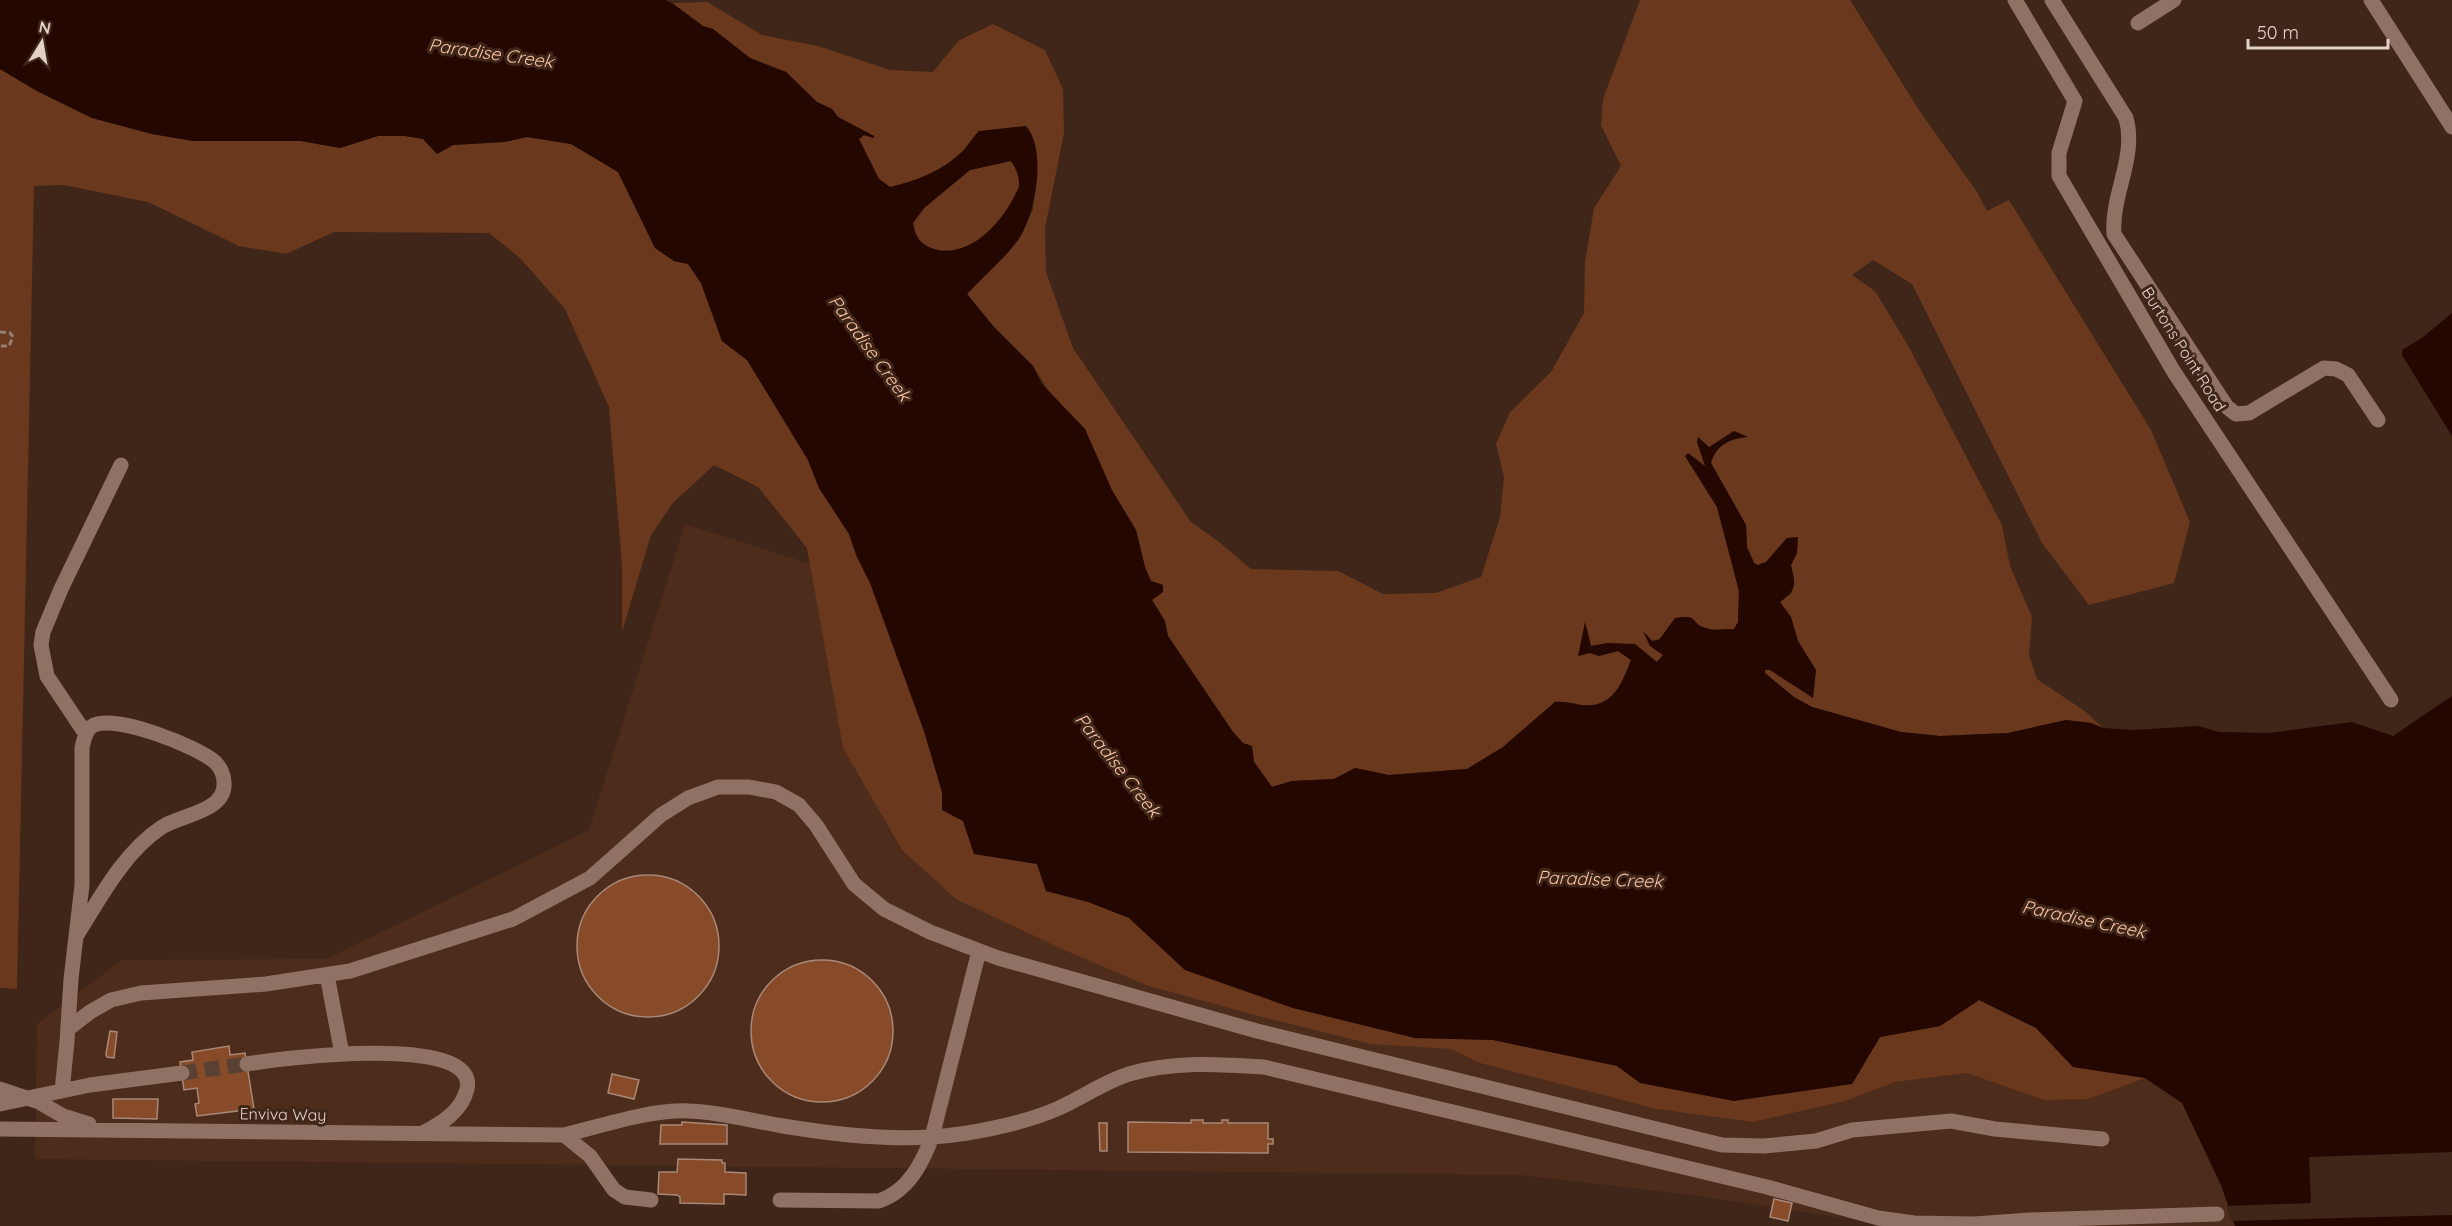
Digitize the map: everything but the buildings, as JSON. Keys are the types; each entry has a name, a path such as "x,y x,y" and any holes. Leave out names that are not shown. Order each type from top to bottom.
{"street":[{"name":"Burtons Point Road","path":"2014,0 2075,101 2058,153 2059,176 2174,372 2391,700"},
{"path":"2052,0 2126,118 2130,132 2113,216 2114,234 2227,407 2236,414 2249,413 2324,368 2336,369 2348,375 2378,420"},
{"path":"2138,22 2174,0"},
{"path":"2371,0 2452,127"},
{"path":"85,733 47,676 41,645 43,632 60,589 121,465"},
{"path":"62,1091 71,979 82,885 82,748 85,733 94,725 109,723 150,730 196,750 216,763 225,784 223,794 212,807 162,827 138,849 107,886 77,935"},
{"path":"68,1029 111,1000 141,993 266,984 350,971 513,918 590,878 661,815 688,798 718,787 749,787 776,792 799,805 816,825 854,884 884,909 930,932 979,951 1257,1031 1722,1145 1764,1146 1816,1141 1852,1130 1952,1121 1995,1129 2102,1139"},
{"path":"780,1200 879,1201 893,1196 905,1185 924,1159 932,1137 979,951"},
{"path":"327,975 342,1054"},
{"path":"247,1064 303,1056 342,1054 423,1056 444,1061 464,1074 468,1082 462,1104 438,1125 420,1134"},
{"name":"Enviva Way","path":"0,1129 564,1135 646,1116 686,1110 719,1113 832,1133 932,1137 1007,1125 1059,1108 1127,1075 1158,1067 1219,1064 1264,1067 1767,1187 1878,1218 1914,1223 1974,1224 2122,1221 2217,1214"},
{"path":"0,1104 25,1097 182,1073"},
{"path":"0,1089 25,1097 75,1121 106,1129"},
{"path":"564,1135 590,1156 614,1190 625,1197 651,1200"}],"path":[{"path":"0,332 10,333 12,337 9,346 0,346"}],"shaded area":[{"path":"1640,0 1850,0 1919,110 1977,192 1987,211 2009,200 2151,430 2190,522 2174,583 2089,605 2042,543 1912,284 1873,260 1852,275 1875,291 1910,349 2002,525 2010,566 2032,617 2029,655 2037,679 2086,712 2103,728 2091,723 2066,720 2008,733 1940,736 1901,732 1812,707 1794,697 1765,674 1764,670 1770,670 1813,697 1816,670 1798,641 1791,617 1780,602 1792,593 1791,565 1797,553 1787,538 1766,562 1758,565 1754,563 1747,547 1746,525 1711,463 1716,452 1724,444 1747,437 1734,431 1709,448 1698,438 1697,442 1706,467 1685,456 1717,507 1739,591 1738,622 1734,629 1712,630 1701,626 1652,641 1645,633 1650,646 1663,655 1657,662 1608,643 1591,646 1586,624 1590,653 1599,656 1618,651 1631,660 1618,688 1601,703 1588,705 1555,702 1503,747 1467,769 1389,775 1355,768 1334,779 1292,781 1272,787 1254,762 1252,746 1243,743 1233,732 1168,636 1165,621 1152,600 1163,585 1151,581 1145,567 1136,530 1033,366 994,327 967,294 1018,240 1033,209 1037,153 989,131 979,131 964,150 939,169 910,182 890,187 879,179 859,139 864,135 873,138 874,136 838,117 832,109 817,102 786,72 750,58 713,29 703,26 672,3 707,2 762,35 818,46 890,70 933,72 958,41 993,24 1045,50 1063,89 1064,133 1045,228 1046,272 1073,348 1191,522 1251,569 1338,571 1383,594 1436,593 1481,577 1500,517 1504,477 1496,444 1510,412 1551,372 1584,313 1585,262 1594,208 1621,166 1601,125 1603,99"},
{"path":"0,69 37,91 92,118 152,134 193,141 301,141 340,148 378,136 405,136 423,139 437,154 453,145 504,142 527,137 571,144 618,172 655,248 674,261 688,264 701,283 722,341 747,360 808,460 819,488 849,534 870,583 924,731 942,792 942,810 963,821 974,854 1037,864 1046,891 1089,902 1129,918 1185,970 1293,1008 1415,1038 1493,1040 1617,1066 1640,1083 1852,1084 1880,1037 1940,1026 1979,1000 2036,1028 2073,1067 2145,1078 2088,1099 2044,1100 1967,1073 1895,1082 1845,1101 1753,1122 1657,1109 1480,1063 1451,1049 1371,1044 1262,1017 1146,985 1062,949 956,899 902,850 843,748 807,548 758,487 714,465 673,503 651,535 622,632 622,566 609,407 565,309 520,258 489,233 334,232 286,254 239,246 148,202 64,185 34,186 17,989 0,988"},
{"path":"1011,161 1018,176 1019,188 999,220 981,238 970,245 946,251 929,247 919,239 913,223 924,208 970,170"},
{"path":"685,524 870,583 1293,1008 1617,1066 1880,1037 2145,1078 2182,1103 2221,1185 2235,1226 1895,1226 1692,1195 1520,1175 35,1159 37,1024 122,960 327,959 589,830"}],"water":[{"name":"Paradise Creek","path":"0,0 665,0 703,26 713,29 750,58 786,72 817,102 832,109 838,117 874,136 874,138 864,135 859,139 879,179 890,187 910,182 939,169 964,150 979,131 1026,126 1036,150 1037,166 1037,183 1030,215 1013,247 967,294 994,327 1033,366 1042,384 1085,429 1112,490 1136,530 1145,567 1151,581 1163,585 1163,592 1152,600 1165,621 1168,636 1233,732 1243,743 1252,746 1254,762 1272,787 1292,781 1334,779 1355,768 1389,775 1467,769 1503,747 1555,702 1588,705 1601,703 1618,688 1631,660 1618,651 1599,656 1590,653 1578,656 1585,622 1591,646 1608,643 1635,644 1657,662 1663,655 1650,646 1643,631 1652,641 1659,640 1675,618 1683,617 1691,618 1700,626 1708,629 1734,629 1738,622 1739,591 1717,507 1685,456 1688,453 1705,466 1697,442 1698,437 1709,447 1734,431 1748,437 1735,439 1720,447 1711,463 1746,525 1747,547 1754,563 1758,565 1766,562 1787,538 1798,537 1797,553 1791,565 1794,586 1790,594 1780,602 1791,617 1798,641 1816,670 1813,698 1770,670 1765,670 1765,673 1794,697 1812,707 1901,732 1940,736 2008,733 2066,720 2091,723 2103,728 2134,730 2198,726 2219,732 2269,733 2352,722 2393,736 2452,696 2452,1226 2235,1226 2221,1185 2182,1103 2145,1078 2073,1067 2036,1028 1979,1000 1940,1026 1880,1037 1852,1084 1734,1101 1640,1083 1617,1066 1493,1040 1415,1038 1293,1008 1185,970 1129,918 1088,902 1046,891 1037,864 974,854 963,821 942,810 942,792 924,731 870,583 849,534 819,488 808,460 747,360 722,341 701,283 688,264 674,261 655,248 618,172 571,144 527,137 504,142 453,145 437,154 423,139 405,136 378,136 340,148 301,141 193,141 152,134 92,118 37,91 0,69","holes":["1011,161 1018,176 1018,189 999,220 981,238 970,245 946,251 929,247 919,240 913,223 924,208 970,170"]},
{"path":"2452,313 2452,436 2402,355 2402,350 2423,337"}],"pier":[{"path":"2452,1152 2452,1215 2231,1221 2226,1206 2311,1203 2309,1157"}],"tunnel":[{"path":"182,1073 247,1064"}]}
